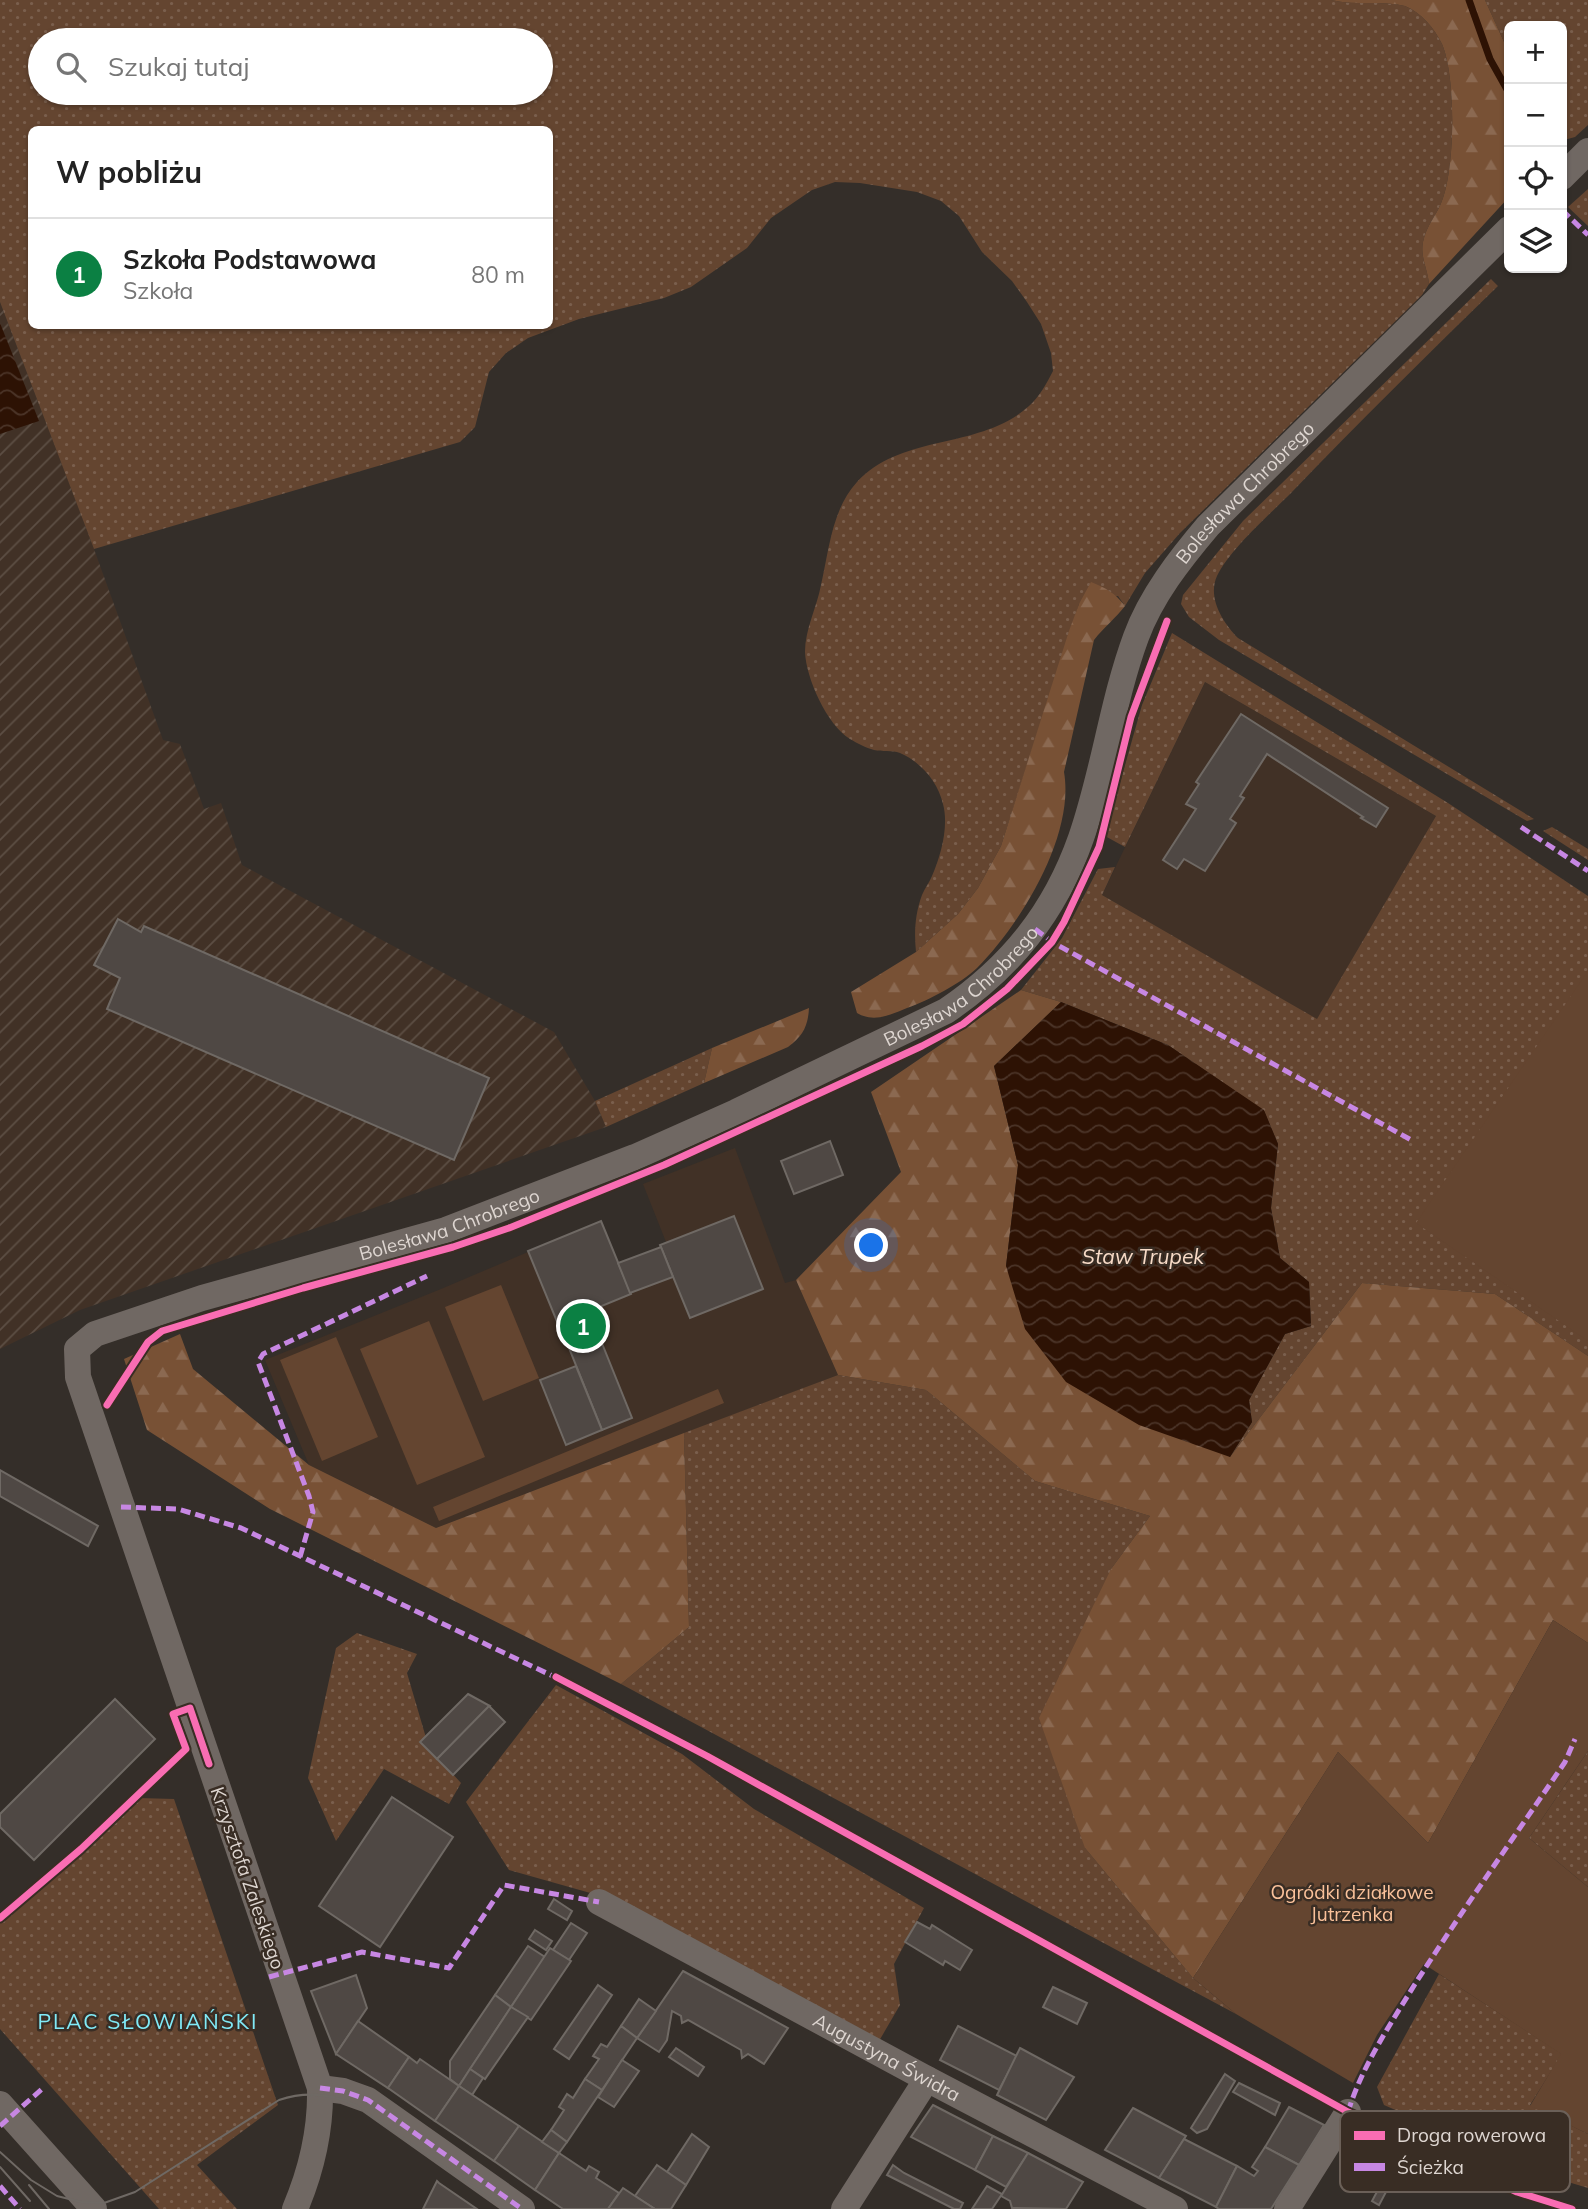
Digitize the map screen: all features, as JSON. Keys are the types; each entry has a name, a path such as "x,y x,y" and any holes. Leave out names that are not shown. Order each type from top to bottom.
{"street":[{"path":"1567,172 1588,151"},
{"name":"Bolesława Chrobrego","path":"77,1349 95,1334 202,1298 446,1230 635,1157 736,1112 946,1011 974,992 1035,929 1066,874 1081,837 1118,694 1137,635 1167,579 1208,526 1504,234"},
{"name":"Krzysztofa Zaleskiego","path":"77,1349 78,1377 320,2088 318,2139 307,2181 295,2209"},
{"name":"Augustyna Świdra","path":"599,1902 1175,2209"},
{"path":"844,2209 927,2079"},
{"path":"320,2088 343,2091 368,2100 522,2209"},
{"path":"0,2105 94,2209"},
{"path":"1287,2209 1340,2125"}],"shaded area":[{"path":"0,302 163,740 180,744 204,809 221,803 242,865 554,1032 595,1101 606,1127 80,1310 0,1349"},
{"path":"1205,682 1436,816 1317,1020 1102,895"},
{"path":"735,1148 785,1283 796,1280 838,1375 436,1528 309,1465 265,1360 601,1221 618,1263 660,1247 666,1242 643,1184"}],"green space":[{"path":"0,0 1331,0 1405,6 1422,17 1442,44 1450,77 1452,143 1447,183 1441,204 1429,225 1422,248 1429,284 1422,295 1180,533 1145,573 1125,606 1118,596 1079,604 1001,846 978,888 958,914 916,952 918,909 943,841 945,813 941,796 928,774 908,757 897,752 868,748 850,739 833,723 819,700 809,675 805,652 833,530 842,505 857,482 875,466 896,456 988,430 1010,420 1033,402 1053,371 1051,353 1041,324 1027,302 1012,281 982,252 959,216 941,201 917,192 835,182 812,190 771,218 747,248 691,287 664,298 579,319 553,329 553,126 28,126 28,329 552,329 528,338 506,353 489,372 475,427 460,442 94,549 0,302"},
{"path":"1331,0 1485,0 1504,42 1504,202 1429,284 1423,242 1443,198 1452,143 1452,98 1447,59 1435,32 1417,13 1405,6"},
{"path":"1485,0 1588,0 1588,125 1575,137 1567,139 1567,21 1504,21 1504,42"},
{"path":"1588,189 1588,226 1568,207"},
{"path":"1491,279 1498,286 1240,544 1217,576 1214,593 1222,618 1238,638 1534,819 1527,821 1219,640 1189,617 1181,604 1183,595 1243,521"},
{"path":"1091,582 1110,591 1125,606 1094,640 1064,772 1065,797 1061,823 1053,850 1027,903 994,950 977,968 953,986 916,1005 888,1015 876,1018 857,1013 851,992 916,952 958,914 978,888 1001,846 1069,631"},
{"path":"1172,633 1448,803 1588,896 1588,1356 1495,1294 1362,1283 1230,1457 1252,1422 1249,1400 1285,1334 1311,1326 1309,1282 1280,1258 1271,1208 1278,1144 1264,1111 1168,1045 1061,1002 1021,990 1062,938 1098,869 1115,867 1102,895 1317,1019 1436,816 1205,682 1125,847 1105,836 1142,705"},
{"path":"1552,827 1588,849 1588,860 1543,831"},
{"path":"1588,971 1588,1341 1416,1223"},
{"path":"1021,990 1061,1002 994,1066 1018,1165 1006,1266 1230,1457 1362,1283 1495,1294 1588,1356 1588,1643 1553,1620 1428,1843 1338,1752 1193,1978 1085,1848 1039,1718 1111,1569 1150,1516 1035,1481 926,1390 838,1375 796,1280 901,1172 871,1092"},
{"path":"809,1008 804,1030 788,1047 704,1083 712,1048"},
{"path":"712,1048 704,1083 606,1127 595,1101"},
{"path":"501,1285 539,1378 483,1401 445,1307"},
{"path":"429,1321 485,1457 417,1485 360,1349"},
{"path":"180,1334 193,1369 309,1465 436,1528 684,1433 689,1627 621,1684 270,1509 147,1430 124,1359"},
{"path":"336,1337 378,1437 322,1461 280,1360"},
{"path":"838,1375 926,1390 1035,1481 1150,1516 1111,1569 1085,1848 1193,1978 1236,2014 621,1684 689,1627 684,1433"},
{"path":"718,1389 724,1403 439,1521 433,1507"},
{"name":"Ogródki działkowe Jutrzenka","path":"1553,1620 1588,1643 1588,1751 1529,1838 1588,1887 1588,2134 1570,2125 1570,2111 1540,2111 1530,2106 1561,2054 1424,1964 1377,2035 1353,2083 1236,2014 1193,1978 1338,1752 1428,1843"},
{"path":"357,1633 417,1654 407,1673 429,1748 461,1783 449,1804 384,1769 336,1841 308,1778 336,1648"},
{"path":"556,1685 682,1754 754,1809 924,1908 894,1964 900,2005 879,2041 601,1896 509,1870 466,1802"},
{"path":"1588,1751 1588,1887 1529,1838"},
{"path":"138,1798 174,1799 278,2105 197,2165 237,2209 159,2209 0,2029 0,1922"},
{"path":"1439,1974 1562,2054 1530,2105 1542,2111 1398,2111 1384,2105 1377,2087"},
{"path":"1570,2125 1588,2134 1588,2188 1570,2183"}],"water":[{"path":"0,323 39,421 0,434"},
{"name":"Staw Trupek","path":"1061,1002 1168,1045 1264,1110 1278,1144 1271,1208 1280,1258 1309,1282 1311,1326 1285,1334 1249,1400 1252,1422 1230,1457 1139,1425 1066,1382 1025,1329 1006,1266 1018,1165 994,1066"}],"building":[{"path":"1241,714 1388,808 1376,827 1267,754 1240,796 1244,798 1230,819 1236,823 1205,871 1184,859 1177,869 1163,860 1196,809 1186,804 1199,784 1196,782"},
{"path":"118,919 141,932 144,926 489,1078 454,1160 107,1009 120,978 94,965"},
{"path":"830,1141 843,1175 794,1194 781,1161"},
{"path":"734,1216 763,1289 690,1318 660,1245"},
{"path":"601,1221 631,1294 558,1324 528,1251"},
{"path":"661,1247 673,1277 630,1293 618,1263"},
{"path":"589,1311 632,1418 602,1430 559,1323"},
{"path":"576,1366 602,1430 566,1445 540,1380"},
{"path":"0,1470 98,1526 88,1546 0,1496"},
{"path":"468,1694 490,1706 437,1759 420,1742"},
{"path":"115,1699 155,1739 34,1860 0,1827 0,1814"},
{"path":"489,1706 505,1722 453,1775 437,1759"},
{"path":"392,1797 453,1837 380,1947 319,1906"},
{"path":"554,1899 572,1911 567,1920 548,1909"},
{"path":"917,1922 930,1929 932,1925 972,1950 960,1970 945,1961 943,1965 905,1942"},
{"path":"571,1923 587,1933 569,1960 553,1950"},
{"path":"535,1930 552,1941 546,1950 529,1939"},
{"path":"528,1946 545,1957 511,2007 495,1995"},
{"path":"550,1948 571,1961 531,2020 511,2007"},
{"path":"683,1971 788,2028 764,2064 748,2054 742,2058 741,2050 688,2020 682,2023 681,2016 672,2011 667,2040 659,2052 637,2038"},
{"path":"356,1975 367,2008 336,2054 311,1991"},
{"path":"598,1985 612,1995 569,2059 554,2049"},
{"path":"1053,1987 1087,2003 1077,2024 1043,2007"},
{"path":"495,1995 511,2007 459,2086 450,2079 450,2061"},
{"path":"639,1999 656,2011 637,2038 621,2026"},
{"path":"511,2007 528,2017 485,2079 470,2069"},
{"path":"358,2021 409,2057 388,2088 336,2054"},
{"path":"621,2026 637,2038 602,2090 585,2079 599,2059 593,2056 601,2044 607,2047"},
{"path":"958,2026 1017,2056 999,2090 940,2060"},
{"path":"676,2048 704,2067 698,2076 669,2057"},
{"path":"1020,2048 1074,2077 1046,2120 997,2095"},
{"path":"409,2057 417,2063 420,2059 459,2086 435,2121 388,2088"},
{"path":"622,2060 639,2071 614,2107 598,2097"},
{"path":"470,2069 483,2078 472,2095 459,2086"},
{"path":"1225,2074 1235,2081 1207,2129 1197,2133 1191,2128"},
{"path":"585,2079 602,2090 567,2142 551,2130 564,2110 559,2107 567,2094 573,2098"},
{"path":"1239,2083 1280,2103 1275,2115 1233,2092"},
{"path":"459,2086 519,2126 494,2161 435,2121"},
{"path":"933,2105 993,2136 975,2170 911,2137"},
{"path":"1289,2107 1324,2125 1299,2165 1265,2147"},
{"path":"1133,2108 1186,2136 1159,2178 1105,2150"},
{"path":"519,2126 559,2153 535,2190 494,2161"},
{"path":"551,2130 567,2142 559,2153 542,2142"},
{"path":"692,2134 709,2147 686,2185 667,2172"},
{"path":"993,2136 1028,2153 1006,2187 975,2170"},
{"path":"1184,2139 1237,2166 1216,2207 1159,2178"},
{"path":"1265,2147 1299,2165 1271,2209 1216,2207 1237,2166 1254,2176 1258,2171 1252,2167"},
{"path":"559,2153 586,2171 589,2166 599,2172 596,2178 619,2193 608,2209 563,2209 535,2190"},
{"path":"1028,2153 1083,2182 1066,2209 1012,2208 1010,2201 1001,2196"},
{"path":"657,2165 686,2185 671,2209 655,2209 635,2196"},
{"path":"893,2165 963,2203 960,2209 954,2209 887,2175"},
{"path":"437,2181 439,2183 477,2209 423,2209"},
{"path":"987,2186 1002,2194 992,2209 972,2209"},
{"path":"623,2188 635,2196 655,2209 608,2209"},
{"path":"1377,2192 1386,2192 1379,2205 1372,2201"}],"waterway":[{"path":"1469,0 1490,59 1504,84"}],"tram line":[{"path":"0,2152 31,2180 57,2196 81,2202 104,2203 135,2192 279,2100 299,2095 318,2095 338,2098 357,2106 506,2209"},
{"path":"453,2161 525,2209"},
{"path":"0,2167 30,2201"},
{"path":"29,2185 49,2209"}],"marked path":[{"path":"1567,215 1588,235"},
{"path":"1521,827 1588,871"},
{"path":"1035,929 1052,942 1413,1141"},
{"path":"300,1557 313,1512 258,1362 263,1354 427,1276"},
{"path":"121,1507 178,1509 241,1528 559,1679"},
{"path":"1348,2111 1369,2062 1396,2015 1565,1762 1575,1739"},
{"path":"269,1977 362,1952 449,1968 504,1885 599,1902"},
{"path":"320,2088 343,2091 368,2100 522,2209"},
{"path":"0,2126 42,2089"},
{"path":"0,2186 20,2209"}],"cycle path":[{"path":"107,1405 148,1342 162,1331 303,1288 453,1247 509,1228 664,1165 922,1046 963,1024 1007,989 1052,942 1064,922 1099,847 1131,717 1167,621"},
{"path":"556,1677 707,1756 1346,2111"},
{"path":"0,1918 81,1849 186,1749 173,1714 190,1708 209,1764"},
{"path":"1517,2192 1572,2209"}],"place":[{"name":"Szkoła Podstawowa","path":"583,1326"}],"district":[{"name":"PLAC SŁOWIAŃSKI","path":"148,2021"}]}
